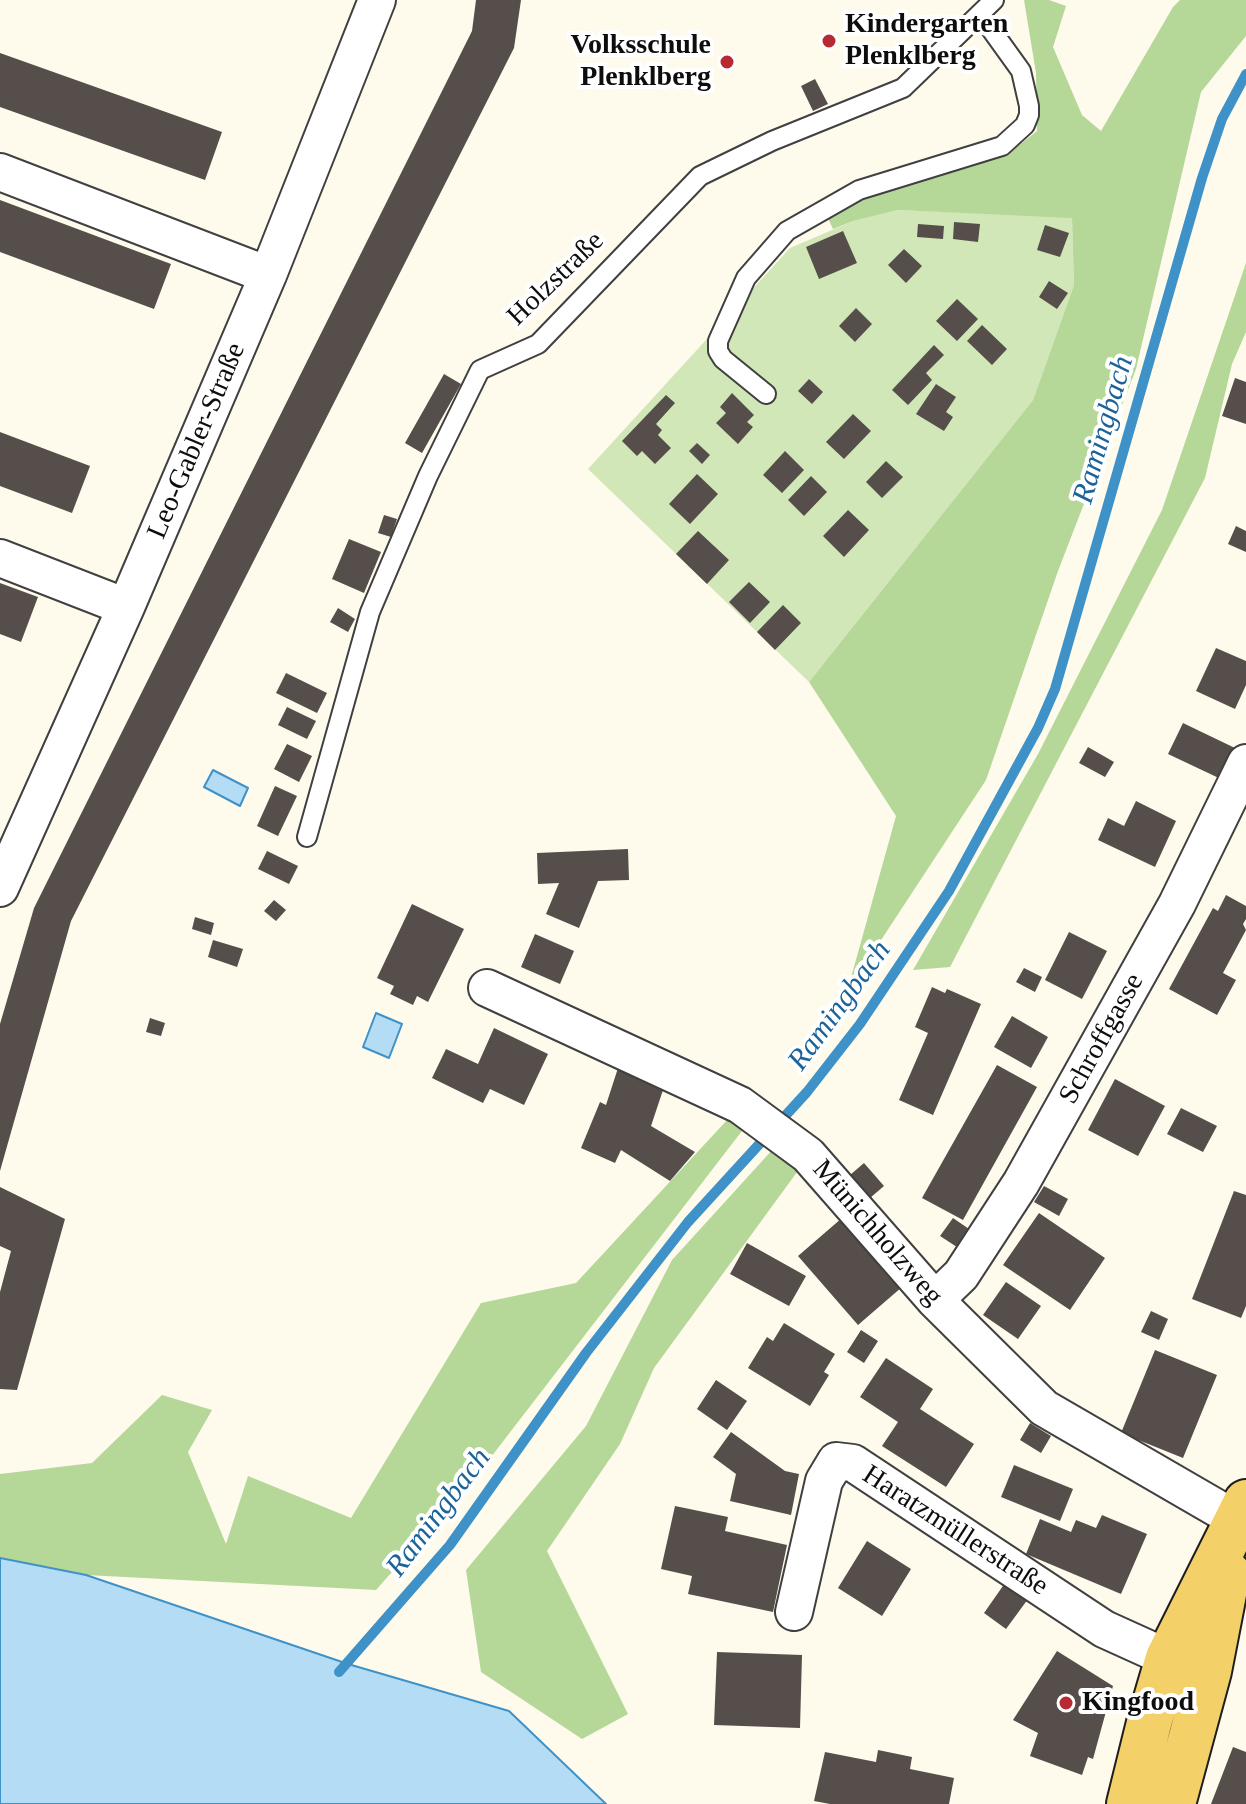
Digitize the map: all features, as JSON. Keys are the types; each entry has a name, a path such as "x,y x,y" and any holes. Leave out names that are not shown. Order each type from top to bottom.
{"main road":[{"path":"1173,1804 1189,1665 1242,1511"},
{"path":"1129,1804 1149,1723 1189,1665"}],"street":[{"name":"Leo-Gabler-Straße","path":"0,888 126,607 268,275 377,0"},
{"path":"0,172 268,275"},
{"path":"0,558 126,607"},
{"name":"Schroffgasse","path":"935,1300 961,1275 1021,1183 1177,904 1246,763"},
{"name":"Münichholzweg","path":"487,988 740,1105 808,1155 935,1300 1044,1408 1242,1511"},
{"name":"Haratzmüllerstraße","path":"794,1612 824,1481 836,1461 853,1463 1104,1629 1189,1665"}],"lane":[{"name":"Holzstraße","path":"307,837 370,612 428,476 480,370 538,344 700,176 772,141 903,88 994,0"},
{"path":"766,394 723,359 718,351 718,341 746,278 787,231 859,190 1002,146 1025,125 1029,106 1021,71 980,14"}],"green space":[{"path":"1024,0 1049,0 1066,6 1053,47 1082,115 1101,131 1180,0 1246,0 1246,36 1201,92 1136,369 1058,571 986,780 847,992 896,816 809,682 1033,400 1074,285 1072,218 898,210 833,229 826,214 899,186 1009,153 1037,131 1036,73"},
{"path":"898,210 1072,217 1074,285 1033,400 809,682 588,469 790,248 853,221"},
{"path":"1246,263 1246,332 1232,364 1205,478 950,967 913,970 1038,754 1162,510"},
{"path":"729,1118 745,1127 471,1483 376,1590 86,1575 0,1558 0,1474 92,1463 162,1395 212,1410 188,1452 226,1544 248,1476 351,1518 481,1303 576,1283"},
{"path":"774,1148 800,1168 654,1368 620,1444 547,1551 628,1714 582,1739 481,1672 466,1570 586,1426 672,1260"}],"water":[{"path":"213,770 248,788 240,806 204,787"},
{"path":"376,1013 402,1024 389,1058 363,1047"},
{"path":"0,1558 86,1575 348,1664 509,1711 606,1804 0,1804"}],"building":[{"path":"476,0 521,0 514,48 71,921 0,1171 0,1024 34,908 472,31"},
{"path":"0,53 222,132 205,180 0,107"},
{"path":"815,79 828,104 813,111 801,86"},
{"path":"0,200 171,264 154,309 0,252"},
{"path":"954,222 980,224 978,242 953,239"},
{"path":"918,224 944,226 943,239 917,237"},
{"path":"1045,225 1069,233 1060,257 1037,250"},
{"path":"843,231 857,263 819,279 806,247"},
{"path":"904,249 922,266 906,283 888,265"},
{"path":"1049,281 1068,293 1057,309 1039,297"},
{"path":"957,299 978,319 957,341 936,321"},
{"path":"856,308 872,324 855,342 839,326"},
{"path":"982,325 1007,349 992,365 967,341"},
{"path":"934,345 944,355 926,373 932,380 908,405 892,390"},
{"path":"444,374 461,384 422,453 405,443"},
{"path":"1235,378 1246,382 1246,424 1222,416"},
{"path":"809,379 823,392 812,404 798,391"},
{"path":"936,384 956,397 946,412 953,417 944,431 916,414"},
{"path":"732,393 754,415 747,422 753,427 738,444 716,423 726,413 720,407"},
{"path":"666,395 675,403 656,424 662,430 658,435 671,448 655,464 642,451 637,456 622,441"},
{"path":"853,414 871,431 844,459 826,442"},
{"path":"0,432 90,466 72,513 0,486"},
{"path":"697,443 710,455 702,464 689,451"},
{"path":"785,451 804,470 782,493 763,475"},
{"path":"886,461 903,477 882,498 866,482"},
{"path":"697,474 718,494 690,524 669,504"},
{"path":"811,476 827,492 804,516 788,500"},
{"path":"848,510 869,530 844,557 823,536"},
{"path":"384,515 397,519 391,537 378,533"},
{"path":"1236,526 1246,531 1246,552 1228,544"},
{"path":"698,531 729,560 707,584 676,554"},
{"path":"349,539 381,552 364,593 332,579"},
{"path":"749,582 770,602 750,623 729,602"},
{"path":"0,583 38,597 21,642 0,634"},
{"path":"783,605 801,623 775,650 757,632"},
{"path":"338,608 355,619 348,632 330,622"},
{"path":"1216,648 1246,661 1246,685 1235,709 1196,691"},
{"path":"286,673 327,693 317,713 276,693"},
{"path":"287,707 316,721 307,739 278,725"},
{"path":"1183,723 1237,749 1223,780 1168,754"},
{"path":"287,744 312,756 299,782 274,769"},
{"path":"1088,747 1114,762 1105,777 1079,763"},
{"path":"275,786 297,796 278,836 257,826"},
{"path":"1136,801 1176,821 1155,867 1098,840 1108,818 1124,826"},
{"path":"628,849 629,880 598,881 579,928 546,914 559,883 538,884 537,853"},
{"path":"267,851 298,866 289,884 258,869"},
{"path":"1226,895 1246,906 1243,924 1246,930 1223,973 1236,980 1217,1015 1169,989 1213,908 1218,911"},
{"path":"274,900 286,910 276,921 264,911"},
{"path":"412,904 464,929 428,1002 417,996 413,1005 390,994 394,986 377,978"},
{"path":"195,917 214,923 211,935 192,929"},
{"path":"1069,932 1107,951 1082,999 1045,980"},
{"path":"535,934 574,951 560,984 521,967"},
{"path":"213,940 243,949 237,967 208,957"},
{"path":"1024,968 1042,977 1035,992 1016,982"},
{"path":"932,987 945,993 947,989 981,1004 933,1115 899,1100 928,1033 915,1027"},
{"path":"1012,1016 1048,1037 1031,1068 994,1047"},
{"path":"150,1018 165,1023 161,1036 146,1032"},
{"path":"494,1028 548,1054 524,1105 490,1089 483,1103 432,1078 446,1049 478,1064"},
{"path":"997,1065 1037,1087 963,1220 922,1198"},
{"path":"618,1068 665,1084 651,1126 695,1152 670,1181 621,1150 615,1163 581,1148 600,1102 606,1105"},
{"path":"1115,1079 1165,1106 1138,1156 1088,1130"},
{"path":"1181,1108 1217,1126 1203,1152 1167,1134"},
{"path":"864,1163 884,1186 870,1198 850,1175"},
{"path":"1044,1186 1068,1199 1059,1216 1034,1202"},
{"path":"0,1187 65,1219 17,1390 0,1389 0,1292 11,1251 0,1246"},
{"path":"1234,1191 1246,1195 1246,1306 1241,1318 1192,1299"},
{"path":"1039,1213 1105,1258 1070,1310 1003,1265"},
{"path":"842,1218 902,1287 858,1325 798,1256"},
{"path":"953,1218 972,1231 960,1249 940,1236"},
{"path":"747,1243 806,1276 789,1306 730,1274"},
{"path":"1006,1282 1041,1306 1018,1339 983,1315"},
{"path":"1151,1311 1168,1319 1159,1340 1141,1332"},
{"path":"784,1323 835,1354 824,1372 829,1375 810,1406 748,1368 767,1337 773,1341"},
{"path":"861,1330 878,1341 864,1363 847,1352"},
{"path":"1155,1350 1217,1375 1183,1458 1121,1433"},
{"path":"886,1358 933,1389 920,1409 974,1444 946,1487 882,1446 898,1422 860,1397"},
{"path":"716,1380 747,1401 727,1430 697,1409"},
{"path":"1030,1423 1051,1436 1041,1453 1020,1440"},
{"path":"731,1432 785,1471 799,1474 791,1515 730,1501 736,1474 713,1457"},
{"path":"1014,1465 1073,1489 1060,1521 1001,1497"},
{"path":"675,1506 728,1517 725,1531 787,1545 773,1612 688,1594 692,1576 661,1569"},
{"path":"1102,1515 1147,1534 1121,1594 1026,1554 1040,1519 1071,1532 1076,1520 1096,1528"},
{"path":"867,1541 911,1569 882,1616 838,1588"},
{"path":"1005,1583 1028,1599 1006,1629 984,1613"},
{"name":"Kingfood","path":"1057,1651 1113,1686 1093,1759 1088,1757 1082,1775 1030,1756 1038,1733 1013,1720"},
{"path":"717,1652 802,1655 800,1728 714,1725"},
{"path":"1233,1747 1246,1752 1246,1804 1211,1804"},
{"path":"878,1750 912,1757 910,1769 954,1778 949,1804 830,1804 814,1801 825,1752 876,1762"}],"waterway":[{"name":"Ramingbach","path":"339,1672 450,1545 586,1353 688,1222 807,1092 860,1024 949,891 1038,728 1055,689 1202,178 1222,119 1246,74"}],"place":[{"name":"Kindergarten Plenklberg","path":"829,41"},
{"name":"Volksschule Plenklberg","path":"727,62"},
{"name":"Kingfood","path":"1066,1703"}]}
